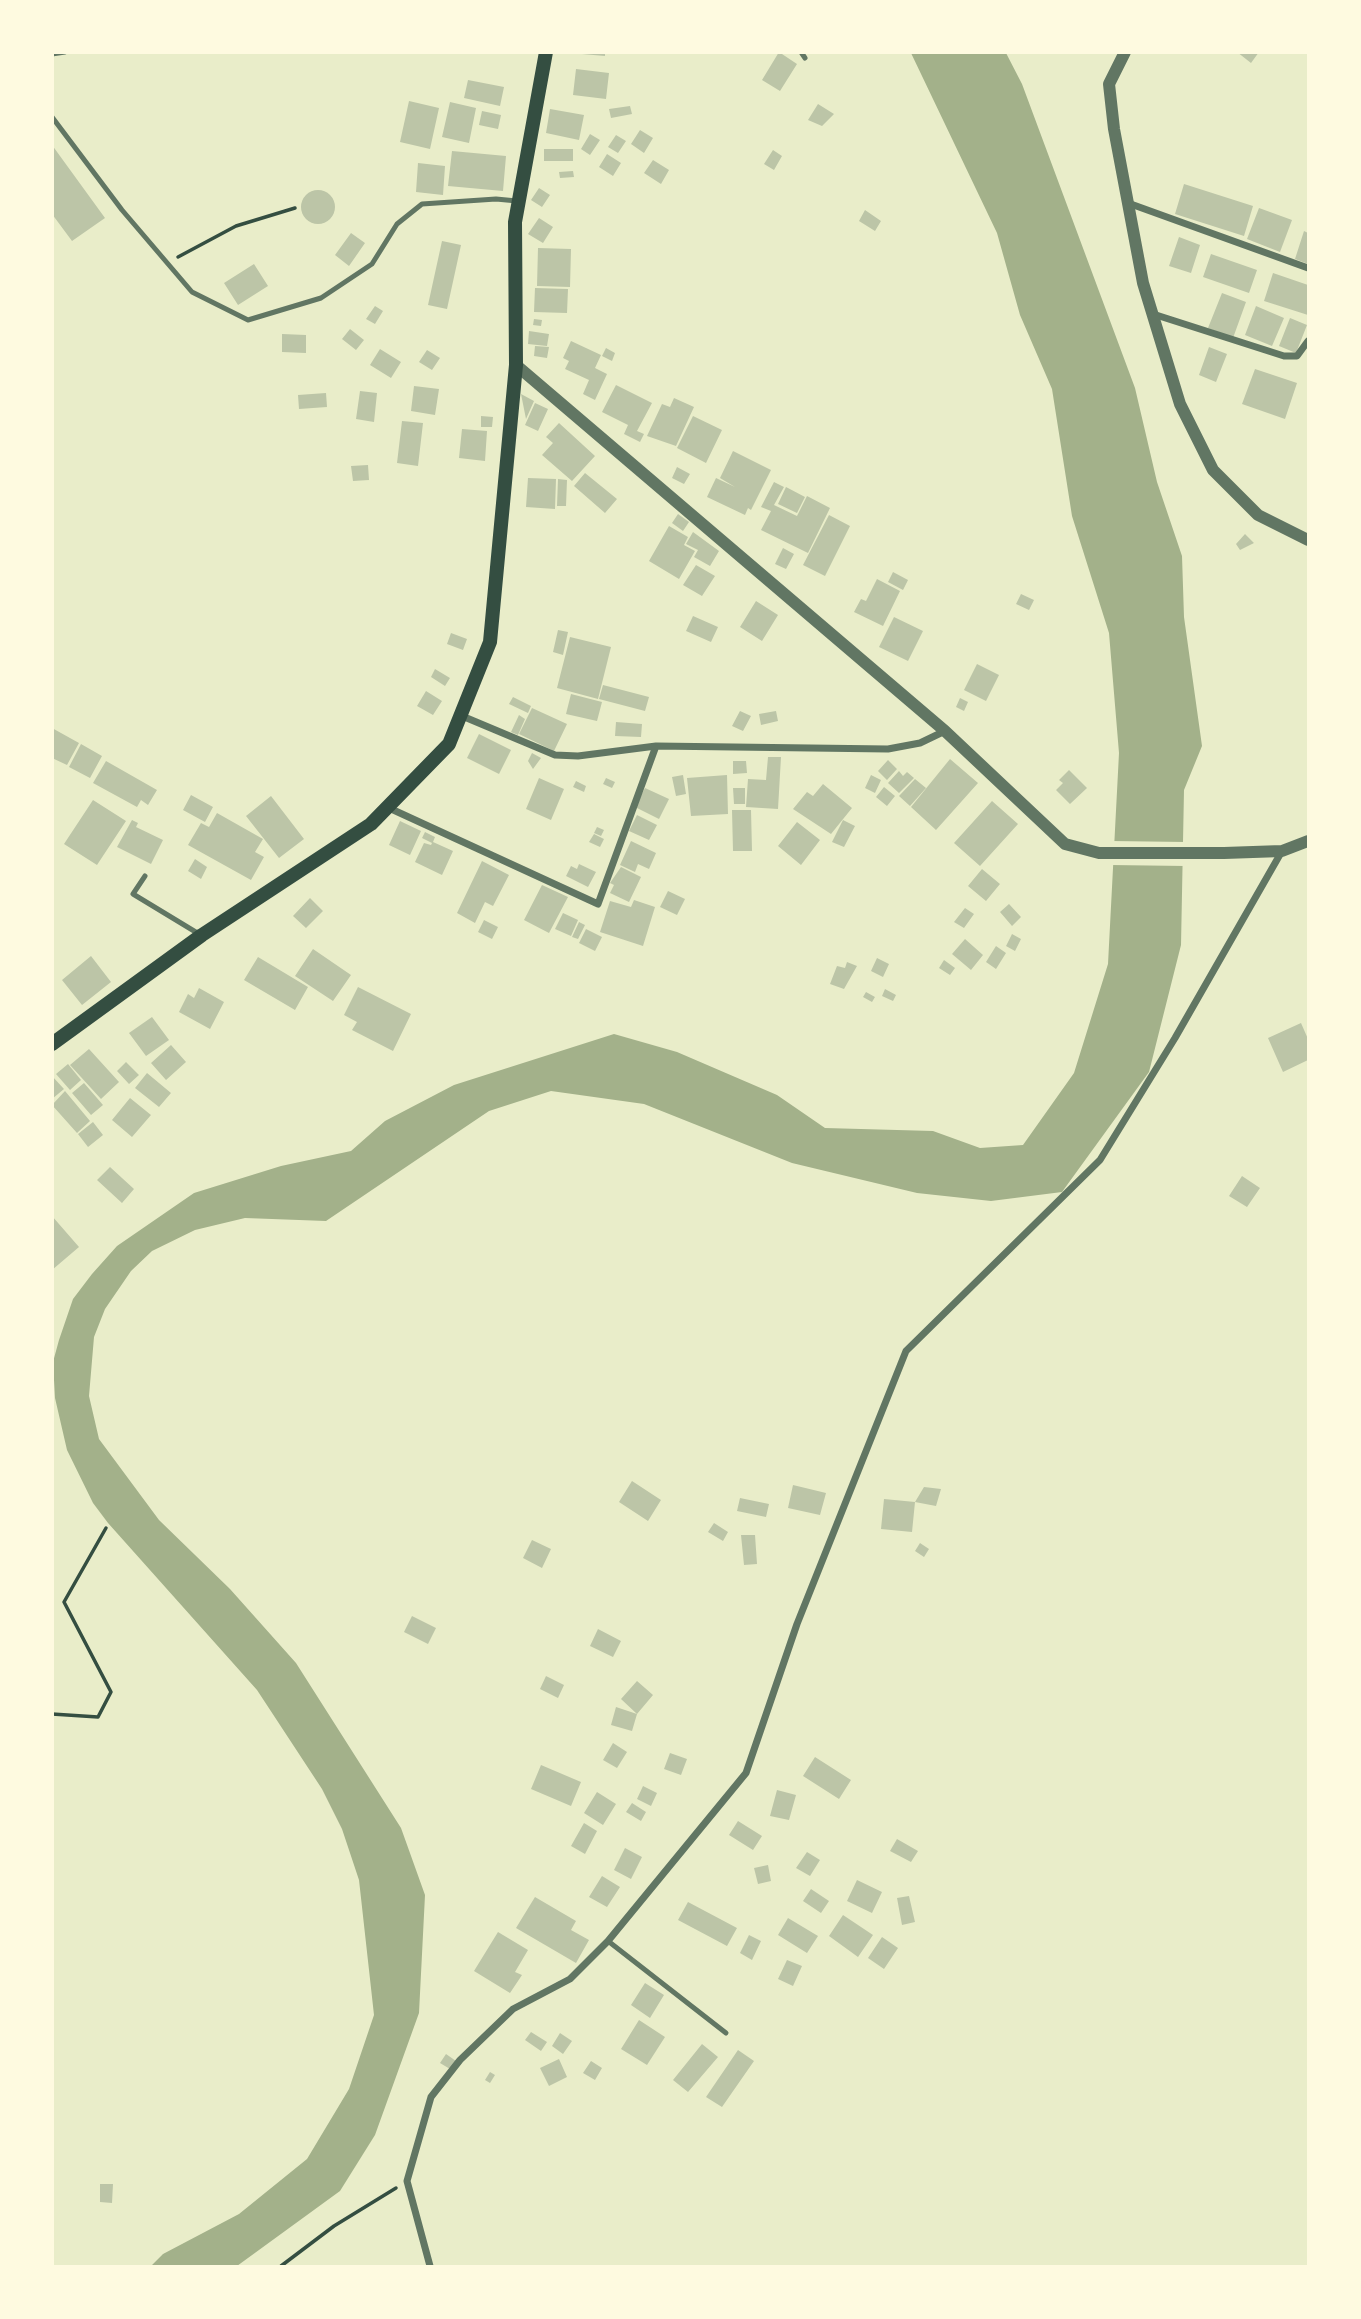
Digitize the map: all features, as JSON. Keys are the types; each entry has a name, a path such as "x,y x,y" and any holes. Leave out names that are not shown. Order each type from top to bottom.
{"main road":[{"path":"52,1044 202,935 371,824 449,744 490,642 516,365 515,222 546,52"}],"street":[{"path":"1125,52 1109,84 1143,283 1180,404 1213,470 1258,515 1308,540"},
{"path":"1128,203 1308,268"},
{"path":"1152,313 1284,356 1297,356 1308,341"},
{"path":"516,365 945,731 1059,839 1074,848 1099,853 1282,851 1308,841"},
{"path":"462,716 555,755 578,756 656,746 888,749 920,743 945,731"},
{"path":"389,808 598,904 656,746"},
{"path":"430,2266 407,2181 431,2096 460,2060 513,2009 570,1979 608,1941 746,1773 797,1624 906,1351 1100,1160 1175,1038 1282,851"}],"lane":[{"path":"52,54 65,52"},
{"path":"52,117 122,210 192,292 248,320 321,298 362,271 372,264 397,224 422,204 496,199 519,201"},
{"path":"145,876 134,894 202,935"},
{"path":"608,1941 726,2033"}],"path":[{"path":"167,264 236,226 295,208"},
{"path":"52,1714 98,1717 111,1692 64,1602 106,1528"},
{"path":"281,2266 334,2226 407,2181"}],"shaded area":[{"path":"911,53 1006,53 1022,84 1135,388 1157,482 1182,556 1184,617 1202,746 1184,790 1181,945 1149,1072 1062,1192 991,1201 917,1193 792,1163 644,1104 551,1091 489,1111 326,1221 245,1218 195,1230 152,1251 131,1271 105,1309 94,1337 89,1396 99,1439 159,1520 230,1589 296,1663 401,1828 425,1895 419,2013 375,2135 340,2191 237,2266 151,2266 163,2254 239,2214 307,2159 349,2089 374,2015 359,1880 342,1829 322,1789 257,1690 108,1523 93,1503 67,1450 55,1398 53,1362 73,1299 92,1274 117,1246 194,1193 281,1166 351,1151 385,1121 454,1085 614,1034 677,1052 777,1095 825,1128 933,1131 980,1148 1023,1145 1074,1073 1108,964 1119,753 1109,633 1072,516 1052,389 1020,315 997,233"}],"pier":[{"path":"1111,841 1186,842 1186,866 1110,865"}],"building":[{"path":"605,52 605,56 582,54"},
{"path":"779,52 797,64 780,91 762,80"},
{"path":"1237,52 1259,52 1251,63"},
{"path":"576,69 609,73 606,99 573,95"},
{"path":"468,80 504,87 500,106 464,98"},
{"path":"409,101 439,108 430,149 400,142"},
{"path":"450,102 476,108 469,143 442,137"},
{"path":"818,104 834,114 822,126 808,120"},
{"path":"630,106 632,114 611,118 609,109"},
{"path":"550,109 584,115 579,140 546,133"},
{"path":"482,111 501,115 498,129 479,125"},
{"path":"640,130 653,138 644,153 631,144"},
{"path":"590,134 600,140 590,155 581,149"},
{"path":"616,135 626,141 618,153 608,147"},
{"path":"52,145 105,218 72,241 52,214"},
{"path":"544,149 573,149 573,161 544,161"},
{"path":"773,150 782,156 774,170 764,164"},
{"path":"452,151 506,156 503,191 448,186"},
{"path":"607,154 621,163 613,176 599,167"},
{"path":"653,160 669,170 661,184 644,173"},
{"path":"418,163 445,166 443,195 416,192"},
{"path":"573,171 574,177 560,178 559,172"},
{"path":"1184,184 1253,206 1244,236 1175,214"},
{"path":"539,188 550,195 542,207 531,200"},
{"path":"318,190 330,195 335,207 330,219 318,224 306,219 301,207 306,195"},
{"path":"1259,208 1292,220 1280,252 1247,239"},
{"path":"865,210 881,221 875,231 859,221"},
{"path":"539,218 553,227 543,243 528,234"},
{"path":"1304,231 1308,233 1308,264 1295,259"},
{"path":"351,233 365,243 349,266 335,255"},
{"path":"1179,237 1200,245 1191,273 1169,266"},
{"path":"442,241 461,245 447,309 428,305"},
{"path":"538,248 571,249 570,287 537,286"},
{"path":"1211,254 1257,270 1249,293 1203,277"},
{"path":"254,264 268,286 238,305 224,283"},
{"path":"1273,273 1308,285 1308,315 1264,301"},
{"path":"535,288 568,289 567,313 534,312"},
{"path":"1222,293 1246,302 1233,338 1208,328"},
{"path":"375,306 383,311 375,324 366,319"},
{"path":"1256,306 1284,318 1272,346 1245,335"},
{"path":"1290,318 1307,325 1296,353 1279,346"},
{"path":"534,319 542,320 541,326 533,325"},
{"path":"350,329 364,340 356,350 342,339"},
{"path":"529,331 549,334 547,346 528,344"},
{"path":"282,334 306,335 306,353 282,352"},
{"path":"571,341 601,355 595,368 607,374 595,400 583,394 589,380 565,369 569,361 563,358"},
{"path":"535,346 549,347 547,358 534,356"},
{"path":"1209,347 1227,354 1216,382 1199,375"},
{"path":"606,348 615,353 612,361 602,356"},
{"path":"380,349 401,362 391,378 370,365"},
{"path":"427,350 440,358 432,370 419,362"},
{"path":"1255,369 1297,383 1285,419 1242,404"},
{"path":"616,385 652,403 637,431 644,434 640,442 624,434 628,425 602,412"},
{"path":"414,386 439,389 435,415 411,411"},
{"path":"360,391 377,393 374,422 356,419"},
{"path":"326,393 327,407 299,409 298,395"},
{"path":"521,394 534,401 526,419"},
{"path":"674,398 694,407 676,446 647,436 662,404 670,407"},
{"path":"535,403 548,409 538,431 525,425"},
{"path":"481,416 493,417 492,427 481,427"},
{"path":"693,416 722,430 706,463 677,448"},
{"path":"402,421 423,423 418,466 397,463"},
{"path":"559,423 595,456 572,481 542,455 553,443 546,437"},
{"path":"462,429 487,431 485,461 459,458"},
{"path":"733,451 771,470 751,510 748,508 745,515 707,497 716,478 735,487 720,478"},
{"path":"368,465 369,480 353,481 351,466"},
{"path":"677,467 690,474 684,484 672,478"},
{"path":"585,473 617,499 605,513 574,486"},
{"path":"528,478 556,479 555,509 526,507"},
{"path":"558,479 567,480 566,506 557,506"},
{"path":"774,482 784,487 774,505 797,516 807,496 830,508 808,553 761,530 771,511 761,507"},
{"path":"786,487 805,497 797,513 778,504"},
{"path":"678,514 689,522 683,531 672,523"},
{"path":"829,515 850,526 825,576 803,565"},
{"path":"669,526 688,537 684,545 695,551 679,579 649,561"},
{"path":"693,532 719,551 710,566 694,557 698,550 686,544"},
{"path":"1245,534 1254,543 1240,550 1236,544"},
{"path":"783,548 794,554 786,569 775,564"},
{"path":"696,565 715,576 702,596 683,585"},
{"path":"893,572 908,580 903,590 888,582"},
{"path":"877,579 900,591 883,626 854,612 861,599 866,601"},
{"path":"1021,594 1034,600 1029,610 1016,604"},
{"path":"756,601 778,615 762,641 740,627"},
{"path":"693,616 718,627 711,642 686,631"},
{"path":"894,617 923,631 908,661 879,647"},
{"path":"558,630 568,632 563,655 553,652"},
{"path":"451,633 467,639 463,650 447,644"},
{"path":"570,637 611,647 598,699 557,688"},
{"path":"977,664 999,675 986,701 964,690"},
{"path":"435,669 450,678 445,686 431,677"},
{"path":"603,685 649,697 645,711 599,699"},
{"path":"426,691 442,701 433,715 417,706"},
{"path":"571,694 602,702 597,721 566,714"},
{"path":"513,697 531,706 528,713 509,704"},
{"path":"960,698 968,702 964,711 956,707"},
{"path":"532,708 567,724 554,751 519,734"},
{"path":"740,711 751,716 743,731 732,726"},
{"path":"776,711 778,721 761,725 759,714"},
{"path":"519,715 525,719 518,735 511,732"},
{"path":"616,722 642,724 641,737 615,736"},
{"path":"52,728 79,743 67,765 52,758"},
{"path":"479,734 511,750 499,774 467,758"},
{"path":"81,744 102,756 90,778 69,767"},
{"path":"532,753 541,758 533,769 528,761"},
{"path":"768,757 781,757 778,809 746,807 748,779 766,780"},
{"path":"950,759 978,783 936,830 911,807"},
{"path":"888,760 897,769 887,780 878,771"},
{"path":"106,761 157,790 148,805 141,800 137,807 93,783"},
{"path":"733,761 746,761 747,773 733,774"},
{"path":"1069,770 1087,788 1070,804 1056,790 1063,783 1059,780"},
{"path":"899,771 903,776 907,772 914,778 899,793 888,783"},
{"path":"683,775 686,794 676,796 672,777"},
{"path":"727,775 728,814 691,816 687,778"},
{"path":"871,775 881,780 875,793 865,788"},
{"path":"539,778 564,789 551,820 526,809"},
{"path":"606,778 615,782 612,788 603,784"},
{"path":"915,779 926,788 910,806 899,796"},
{"path":"576,781 586,786 584,792 573,787"},
{"path":"823,784 852,808 831,834 793,809 807,792 813,796"},
{"path":"884,787 895,796 887,806 876,797"},
{"path":"645,788 669,799 659,819 635,807"},
{"path":"733,788 745,788 745,804 734,804"},
{"path":"191,795 213,807 205,822 183,810"},
{"path":"271,796 304,839 279,858 246,816"},
{"path":"93,800 126,821 97,865 64,844"},
{"path":"992,801 1018,824 980,866 954,843"},
{"path":"732,810 751,810 752,851 733,851"},
{"path":"217,813 263,839 255,852 264,857 251,880 188,845 201,823 209,827"},
{"path":"637,815 657,825 649,840 629,831"},
{"path":"132,820 138,823 136,827 163,840 151,864 117,847"},
{"path":"843,820 855,826 844,847 832,842"},
{"path":"400,821 421,831 410,855 389,845"},
{"path":"797,822 820,840 801,865 778,846"},
{"path":"597,827 604,830 601,836 594,833"},
{"path":"425,832 435,837 433,842 453,851 442,875 415,862 424,843 432,843 422,838"},
{"path":"594,834 604,839 600,847 589,842"},
{"path":"631,841 656,853 649,869 638,864 635,872 620,865"},
{"path":"195,859 207,867 201,879 188,871"},
{"path":"482,861 509,875 493,906 485,902 475,923 457,913"},
{"path":"579,864 596,872 588,887 566,876 571,866 577,869"},
{"path":"621,867 641,877 629,902 610,893 614,885 610,883"},
{"path":"982,869 1000,884 986,901 968,886"},
{"path":"542,885 568,897 549,933 524,920"},
{"path":"668,891 685,899 677,915 660,907"},
{"path":"310,898 323,911 306,928 293,916"},
{"path":"634,900 655,907 643,946 600,932 610,901 631,907"},
{"path":"1009,904 1021,917 1012,926 1000,912"},
{"path":"965,908 974,914 964,928 954,922"},
{"path":"563,913 578,920 571,936 555,929"},
{"path":"484,920 498,927 492,939 478,932"},
{"path":"579,922 585,925 578,939 572,937"},
{"path":"586,929 602,937 595,951 579,943"},
{"path":"1012,934 1021,939 1015,951 1006,946"},
{"path":"965,939 983,955 971,970 952,954"},
{"path":"996,946 1006,953 996,969 986,962"},
{"path":"313,949 351,975 333,1001 295,976"},
{"path":"91,956 111,982 82,1005 62,980"},
{"path":"258,957 308,987 295,1010 244,980"},
{"path":"877,958 889,964 883,977 871,971"},
{"path":"944,960 955,968 950,975 939,968"},
{"path":"847,962 857,966 844,989 830,984 837,966 845,968"},
{"path":"358,987 411,1014 393,1051 352,1030 357,1022 344,1015"},
{"path":"199,988 224,1002 210,1029 179,1012 188,994 194,998"},
{"path":"885,989 896,995 893,1001 882,996"},
{"path":"866,992 875,997 872,1002 863,997"},
{"path":"152,1017 169,1040 146,1056 129,1033"},
{"path":"1301,1023 1308,1039 1308,1060 1283,1072 1268,1038"},
{"path":"171,1045 186,1062 166,1080 151,1063"},
{"path":"89,1049 119,1082 101,1099 70,1065"},
{"path":"126,1062 139,1075 129,1084 117,1071"},
{"path":"68,1064 81,1080 70,1090 56,1074"},
{"path":"147,1073 171,1093 159,1107 135,1088"},
{"path":"52,1076 64,1089 52,1099"},
{"path":"84,1083 103,1105 91,1115 72,1093"},
{"path":"65,1091 90,1121 77,1133 52,1105"},
{"path":"130,1098 151,1115 132,1137 112,1120"},
{"path":"93,1122 103,1135 88,1147 78,1134"},
{"path":"110,1167 134,1189 122,1203 97,1180"},
{"path":"1242,1176 1260,1188 1247,1207 1229,1196"},
{"path":"52,1216 79,1247 52,1270"},
{"path":"632,1481 661,1500 648,1521 619,1502"},
{"path":"793,1485 826,1493 820,1515 788,1508"},
{"path":"924,1487 941,1489 936,1506 915,1502"},
{"path":"740,1498 769,1504 766,1517 737,1511"},
{"path":"884,1499 915,1502 912,1532 881,1529"},
{"path":"714,1523 728,1532 723,1541 708,1532"},
{"path":"741,1535 755,1535 757,1564 744,1565"},
{"path":"532,1540 551,1549 542,1568 523,1558"},
{"path":"920,1543 929,1549 924,1557 915,1551"},
{"path":"412,1616 436,1628 428,1644 404,1632"},
{"path":"598,1629 621,1641 613,1657 590,1646"},
{"path":"546,1676 564,1685 558,1698 540,1689"},
{"path":"637,1681 653,1695 637,1714 621,1699"},
{"path":"616,1707 637,1714 632,1731 611,1725"},
{"path":"613,1743 627,1752 617,1768 603,1760"},
{"path":"670,1753 687,1759 681,1775 664,1769"},
{"path":"815,1757 851,1780 839,1799 803,1776"},
{"path":"541,1765 581,1782 571,1806 531,1789"},
{"path":"643,1786 657,1793 651,1806 637,1799"},
{"path":"777,1790 796,1795 789,1820 770,1816"},
{"path":"597,1792 616,1804 603,1825 584,1813"},
{"path":"632,1803 646,1812 641,1821 626,1812"},
{"path":"738,1821 762,1836 753,1850 729,1835"},
{"path":"584,1823 597,1831 585,1854 571,1846"},
{"path":"897,1839 918,1851 911,1862 890,1851"},
{"path":"625,1848 642,1857 631,1879 614,1870"},
{"path":"807,1852 820,1860 810,1876 796,1868"},
{"path":"768,1865 771,1881 758,1884 754,1868"},
{"path":"602,1876 620,1887 607,1907 589,1897"},
{"path":"857,1880 882,1892 872,1913 847,1901"},
{"path":"811,1889 829,1901 821,1913 803,1901"},
{"path":"909,1896 915,1922 902,1925 897,1898"},
{"path":"535,1897 576,1921 571,1930 589,1940 576,1963 516,1928"},
{"path":"688,1902 737,1928 727,1946 678,1920"},
{"path":"843,1915 873,1935 858,1957 829,1936"},
{"path":"788,1918 818,1936 807,1953 778,1935"},
{"path":"498,1932 528,1950 515,1972 522,1975 510,1993 474,1971"},
{"path":"749,1935 761,1941 752,1960 740,1953"},
{"path":"882,1937 898,1948 884,1969 868,1958"},
{"path":"787,1960 802,1966 793,1986 778,1979"},
{"path":"645,1983 664,1995 650,2018 631,2005"},
{"path":"639,2020 665,2037 647,2065 621,2049"},
{"path":"531,2032 547,2042 541,2051 525,2040"},
{"path":"560,2033 572,2041 563,2054 552,2046"},
{"path":"702,2044 718,2057 688,2092 673,2080"},
{"path":"738,2050 754,2061 722,2107 706,2097"},
{"path":"446,2054 456,2061 450,2069 440,2063"},
{"path":"559,2059 567,2077 549,2086 540,2068"},
{"path":"591,2061 602,2068 595,2080 583,2073"},
{"path":"490,2072 495,2075 490,2083 485,2080"},
{"path":"100,2184 113,2184 112,2203 100,2202"}]}
